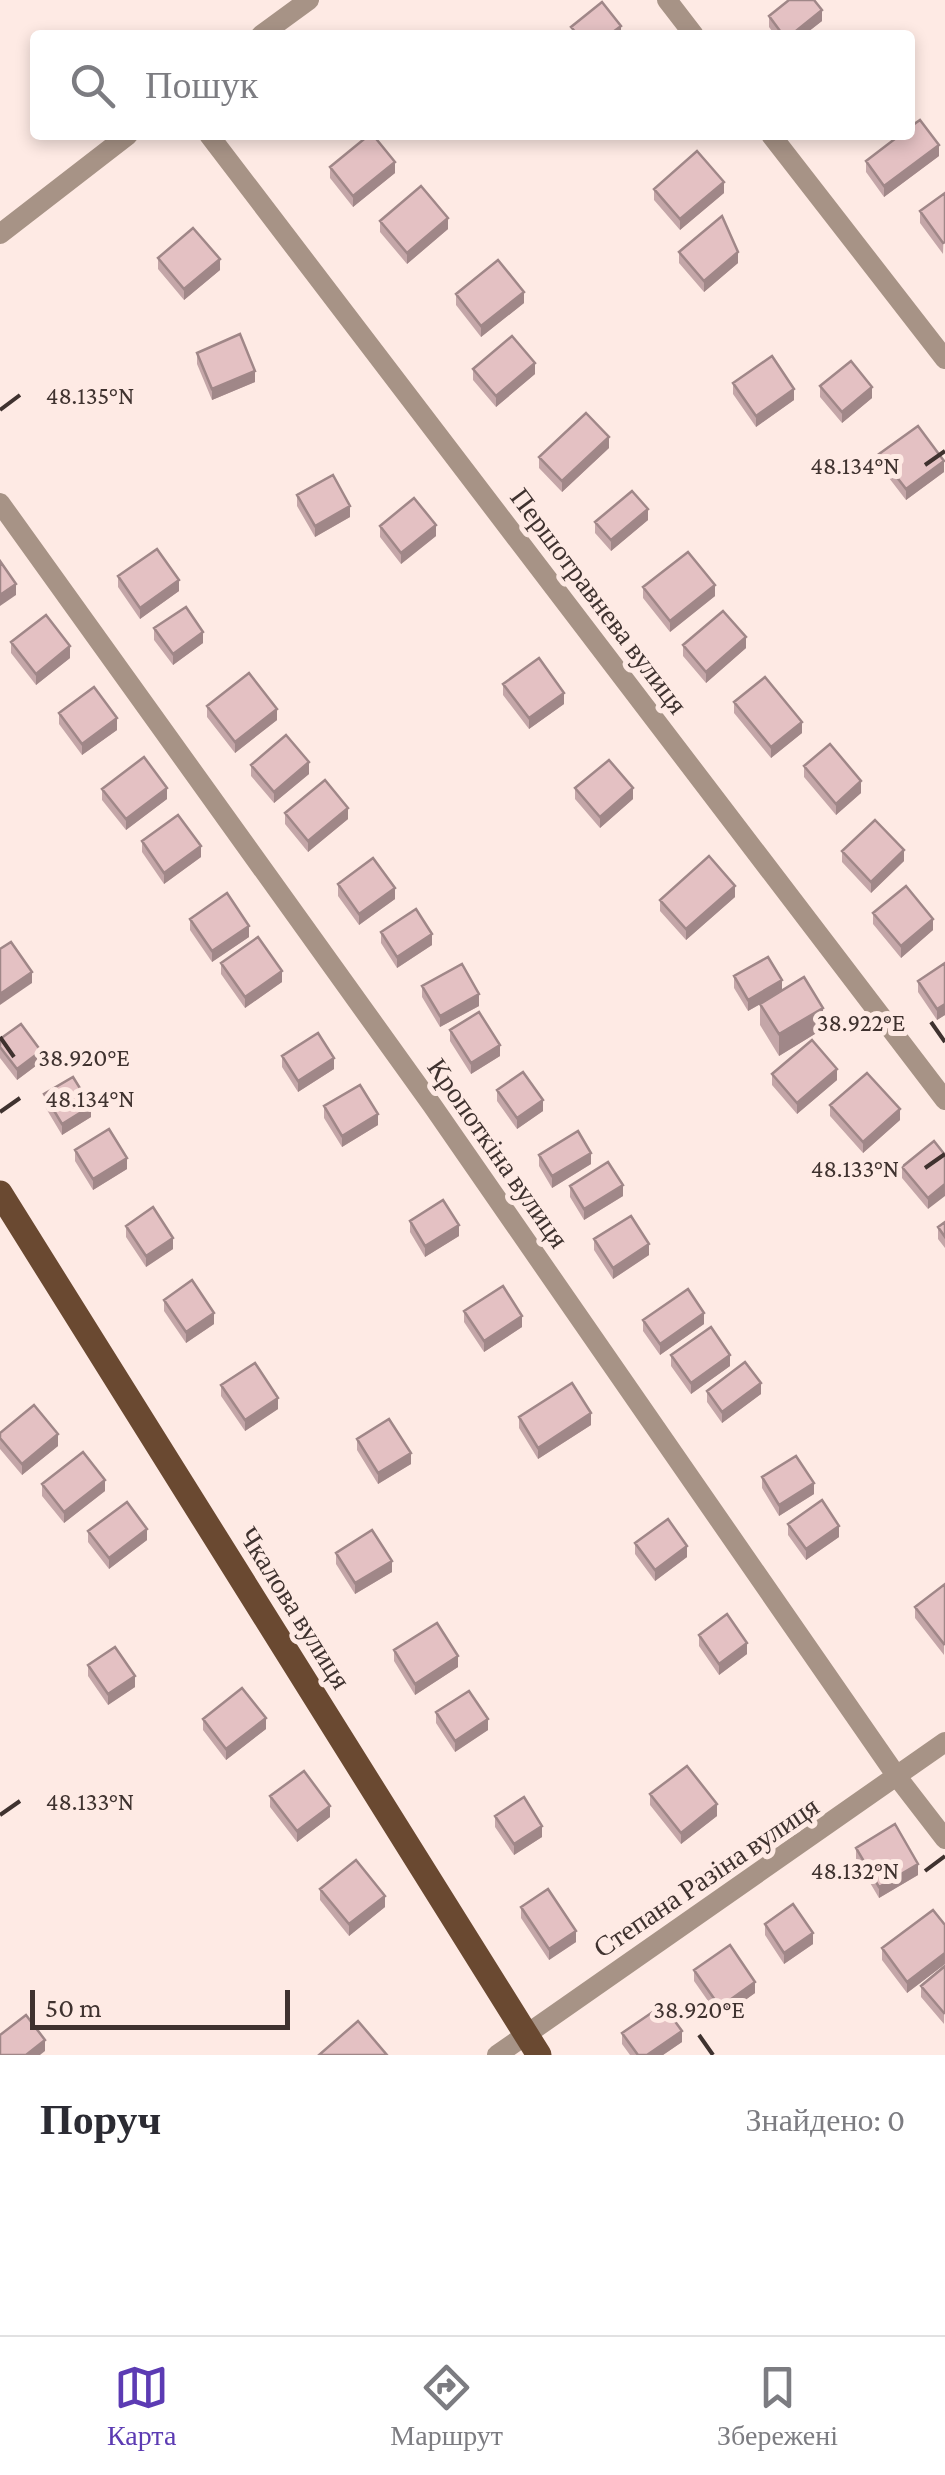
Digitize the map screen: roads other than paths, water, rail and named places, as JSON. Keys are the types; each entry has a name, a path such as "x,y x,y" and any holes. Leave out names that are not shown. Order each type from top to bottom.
{"main road":[{"name":"Чкалова вулиця","path":"0,1193 532,2044"}],"street":[{"path":"268,30 309,0"},
{"path":"666,0 690,30"},
{"path":"0,234 122,140"},
{"name":"Першотравнева вулиця","path":"213,140 945,1100"},
{"path":"775,140 945,359"},
{"name":"Кропоткіна вулиця","path":"0,503 432,1105 898,1778 945,1839"},
{"name":"Степана Разіна вулиця","path":"497,2055 532,2044 945,1742"}]}
